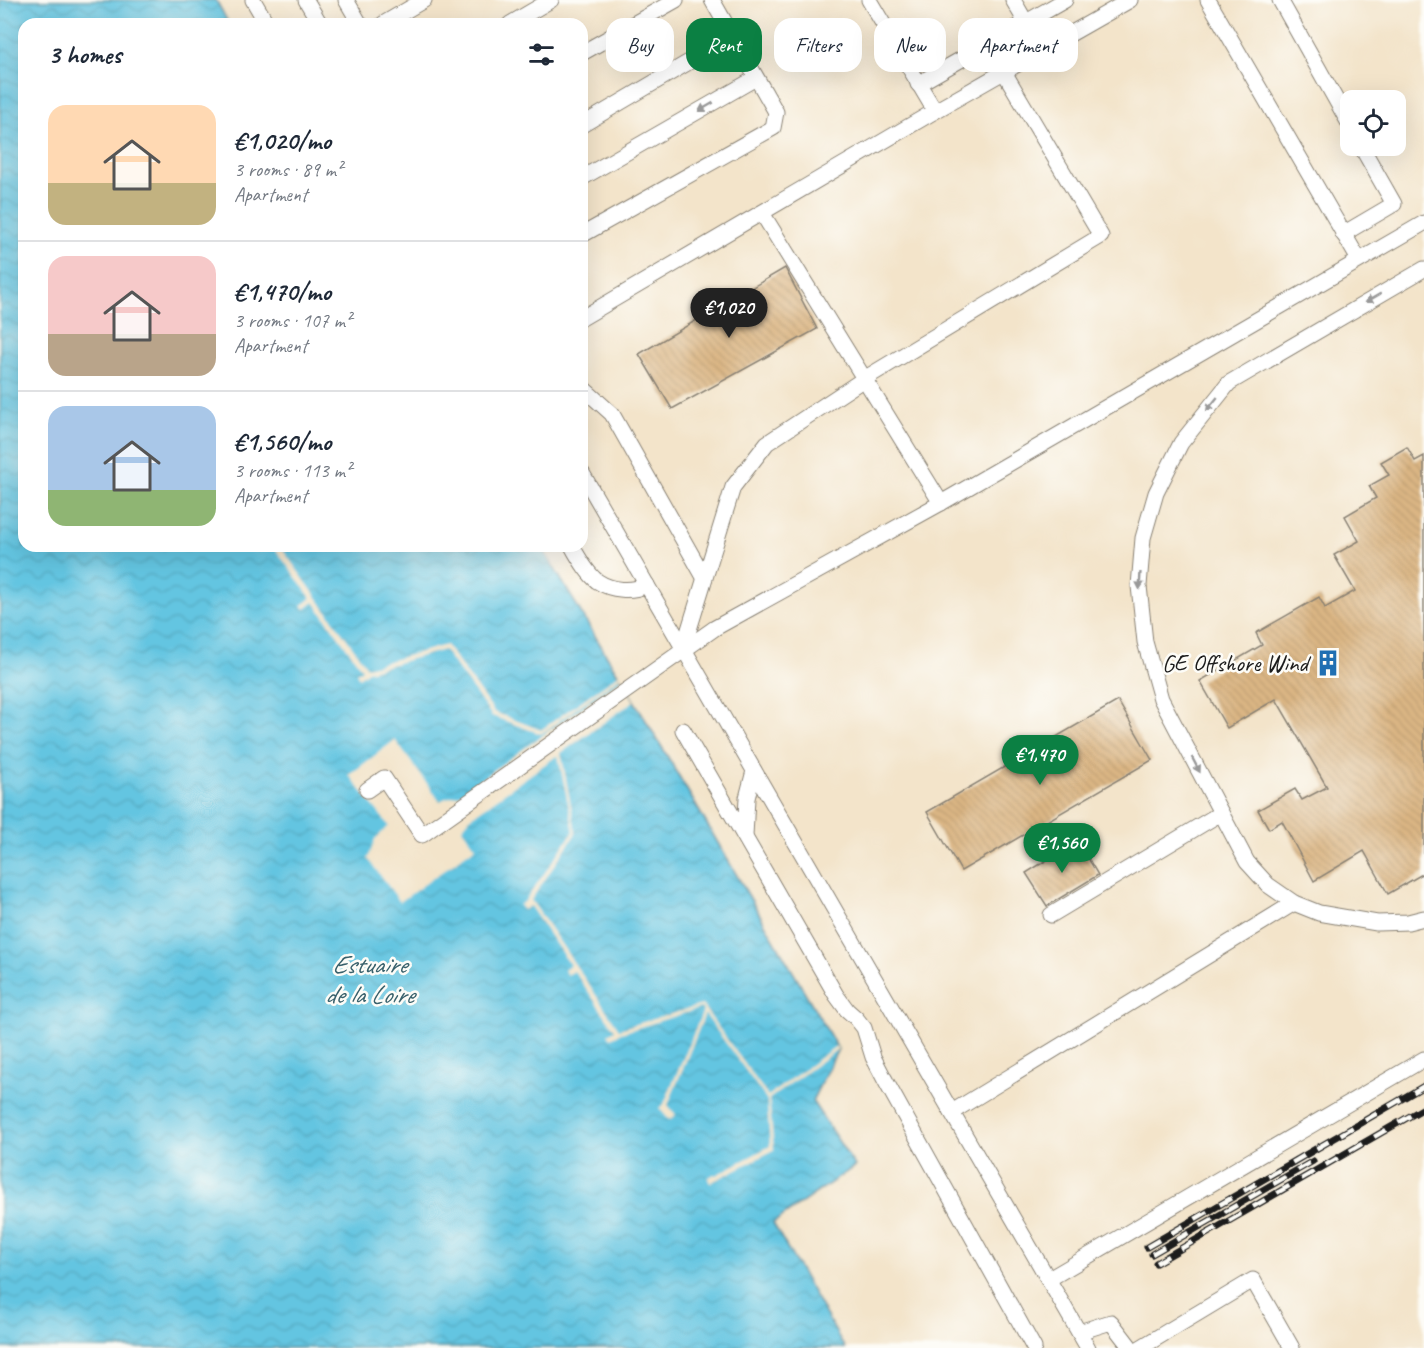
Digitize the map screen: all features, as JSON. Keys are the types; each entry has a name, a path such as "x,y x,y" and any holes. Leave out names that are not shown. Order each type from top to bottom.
{"lane":[{"path":"252,0 263,18"},
{"path":"306,0 316,18"},
{"path":"346,0 356,18"},
{"path":"392,18 424,0"},
{"path":"520,18 551,0"},
{"path":"588,50 676,0"},
{"path":"712,0 722,18"},
{"path":"869,0 935,111"},
{"path":"1013,0 1024,18"},
{"path":"1033,18 1065,0"},
{"path":"1078,30 1130,0"},
{"path":"1208,0 1359,260"},
{"path":"1280,0 1340,108"},
{"path":"918,84 958,61"},
{"path":"588,121 686,64"},
{"path":"588,232 773,128 776,112 753,72"},
{"path":"588,314 1004,72 1101,236 864,379 767,443 733,487 684,649"},
{"path":"588,175 756,78"},
{"path":"1343,234 1394,204 1367,156"},
{"path":"762,213 941,503"},
{"path":"367,790 384,778 422,835 715,628 941,503 1424,223"},
{"path":"1424,269 1229,383 1181,443 1156,493 1143,538 1139,586 1145,642 1161,699 1247,862 1268,885 1294,903 1319,913 1377,924 1408,922 1424,918"},
{"path":"588,392 612,414 704,577"},
{"path":"588,483 1088,1348"},
{"path":"576,552 597,580 617,589 635,591 647,585"},
{"path":"683,730 836,994 864,1028 873,1057 1034,1348"},
{"path":"745,836 747,798 754,771"},
{"path":"1051,915 1221,813"},
{"path":"952,1112 1294,903"},
{"path":"1049,1279 1424,1059"},
{"path":"1140,1348 1252,1280 1292,1348"},
{"path":"1079,1332 1111,1322 1131,1348"}],"water":[{"name":"Estuaire de la Loire","path":"0,0 216,0 226,18 18,18 18,552 545,552 669,759 838,1049 812,1101 855,1166 773,1223 845,1348 0,1348"}],"pier":[{"path":"277,552 284,552 367,667 446,645 494,712 541,730 619,674 620,677 541,734 492,716 444,650 368,671 359,678 356,673 362,669 314,602 305,609 302,605 311,598"},
{"path":"621,679 634,701 561,753 576,833 531,900 619,1029 702,1005 768,1096 836,1046 838,1049 769,1099 774,1150 710,1183 708,1178 714,1174 770,1146 767,1100 705,1014 668,1105 676,1115 669,1120 659,1108 664,1104 703,1011 701,1008 611,1038 608,1034 615,1030 574,971 567,975 564,970 570,965 530,906 523,910 519,905 525,901 574,831 558,755 471,817 462,828 476,847 400,902 368,859 375,839 389,826 349,775 395,740 440,801 459,795"}],"building":[{"path":"785,268 817,329 672,409 639,354"},
{"name":"GE Offshore Wind","path":"1407,447 1415,461 1424,456 1424,873 1388,894 1364,851 1314,881 1282,821 1269,829 1258,810 1295,789 1302,800 1327,787 1276,699 1227,728 1200,681 1262,645 1256,633 1319,597 1325,608 1355,591 1334,555 1359,541 1345,516 1376,498 1369,486 1389,475 1381,462"},
{"path":"1118,701 1152,760 961,871 927,812"},
{"path":"1078,841 1098,875 1047,906 1026,873"}],"railway":[{"path":"1147,1247 1424,1086"},
{"path":"1156,1263 1424,1108"},
{"path":"1152,1254 1313,1161"}],"place":[{"name":"GE Offshore Wind","path":"1328,663"}]}
